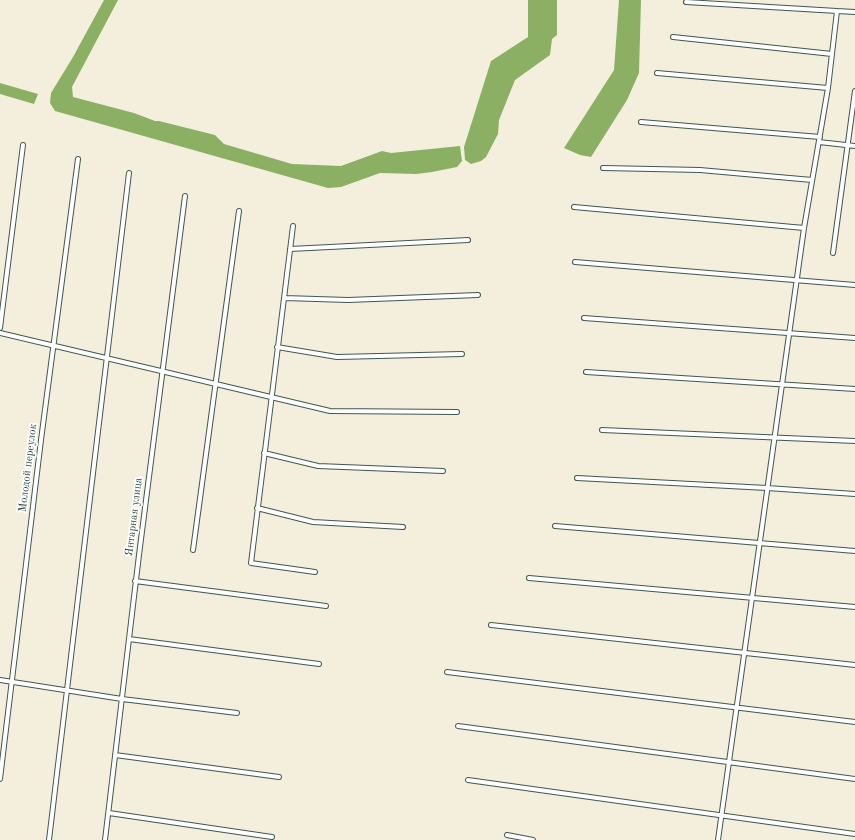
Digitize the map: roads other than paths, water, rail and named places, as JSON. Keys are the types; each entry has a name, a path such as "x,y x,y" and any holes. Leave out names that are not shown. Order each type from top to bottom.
{"street":[{"path":"686,2 855,12"},
{"path":"718,840 804,228 828,88 837,11"},
{"path":"673,37 832,54"},
{"path":"657,73 828,88"},
{"path":"833,253 855,91"},
{"path":"641,122 820,137"},
{"path":"819,142 855,146"},
{"path":"0,328 23,145"},
{"name":"Молодой переулок","path":"0,779 53,346 78,159"},
{"path":"603,168 700,170 812,180"},
{"path":"49,840 129,173"},
{"name":"Янтарная улица","path":"105,840 135,581 185,196"},
{"path":"574,207 804,228"},
{"path":"193,550 240,211"},
{"path":"293,226 251,563 315,572"},
{"path":"290,249 468,240"},
{"path":"575,262 855,286"},
{"path":"284,298 348,300 478,295"},
{"path":"584,318 855,338"},
{"path":"0,333 330,411 457,412"},
{"path":"277,347 337,357 462,354"},
{"path":"586,372 855,389"},
{"path":"602,430 775,436 855,441"},
{"path":"264,453 318,466 443,471"},
{"path":"577,478 855,494"},
{"path":"257,508 314,522 403,527"},
{"path":"556,526 855,551"},
{"path":"529,578 855,607"},
{"path":"135,581 326,606"},
{"path":"491,625 855,665"},
{"path":"129,639 319,664"},
{"path":"447,672 855,722"},
{"path":"0,680 122,699 237,713"},
{"path":"458,726 855,779"},
{"path":"115,755 279,777"},
{"path":"468,780 721,817 855,834"},
{"path":"108,813 272,837"},
{"path":"506,836 533,840"}]}
